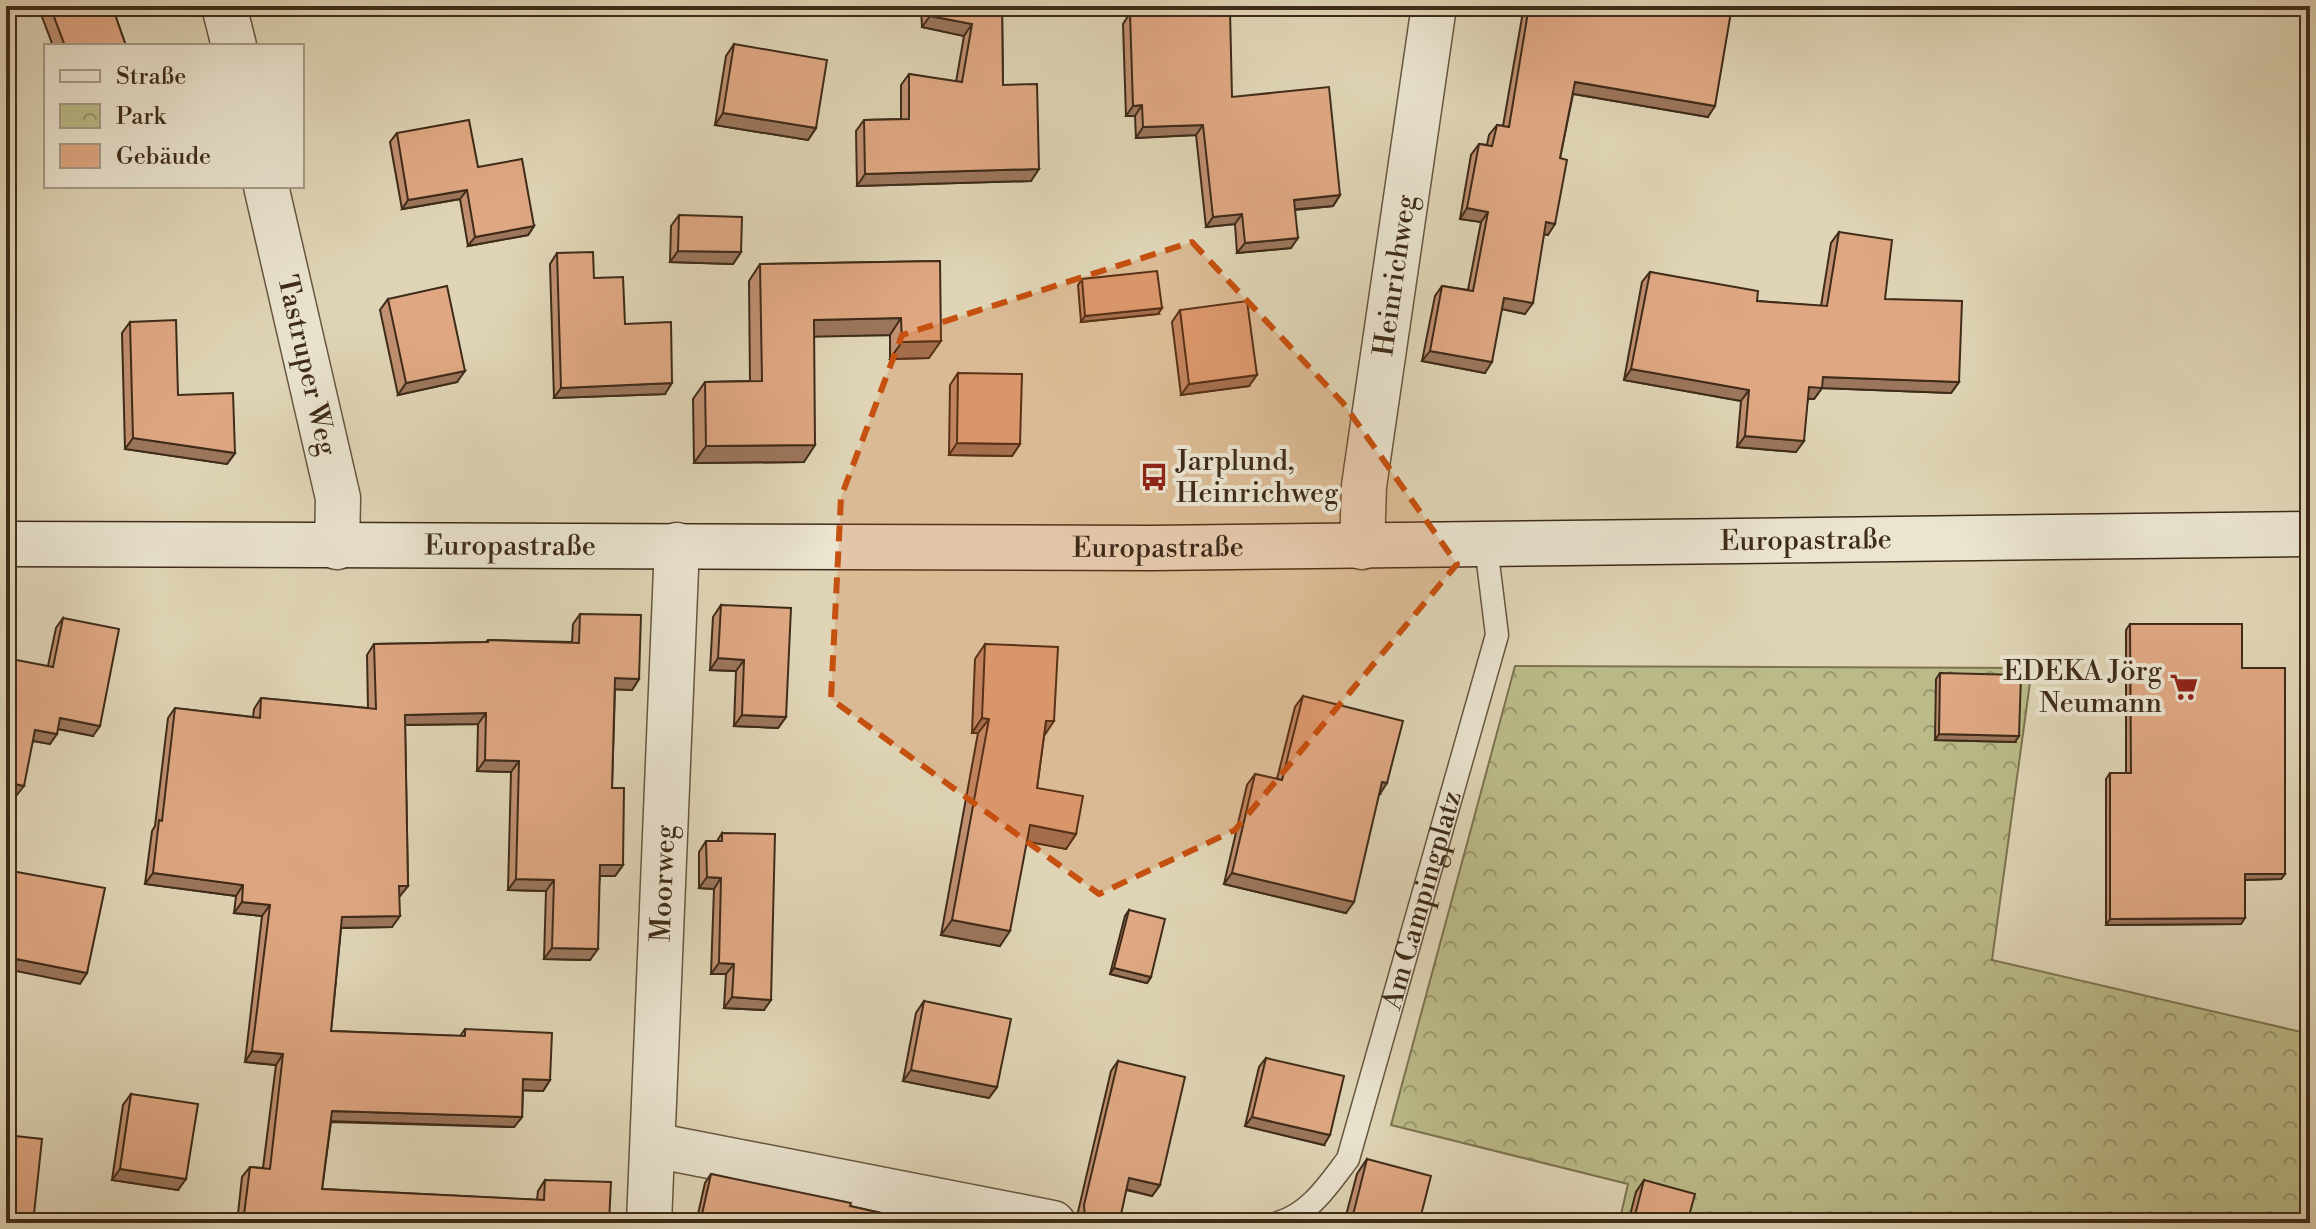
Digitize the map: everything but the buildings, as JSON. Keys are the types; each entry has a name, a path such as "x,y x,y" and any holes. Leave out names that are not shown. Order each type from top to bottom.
{"main road":[{"path":"224,6 234,44"},
{"name":"Heinrichweg","path":"1362,547 1364,486 1434,6"},
{"name":"Tastruper Weg","path":"266,188 338,498 337,547"},
{"name":"Europastraße","path":"6,544 1136,548 2310,534"},
{"name":"Moorweg","path":"649,1223 677,545"},
{"path":"653,1145 1053,1223"}],"lane":[{"name":"Am Campingplatz","path":"1278,1223 1293,1219 1321,1194 1348,1159 1497,635 1486,546"}],"highlighted area":[{"path":"1192,242 1343,403 1457,564 1235,830 1099,894 831,699 841,497 902,335"}],"green space":[{"path":"1515,666 2032,668 1992,960 2310,1034 2310,1223 1619,1223 1628,1184 1391,1125"}],"place":[{"name":"Jarplund, Heinrichweg","path":"1154,477"},
{"name":"EDEKA Jörg Neumann","path":"2184,687"}]}
